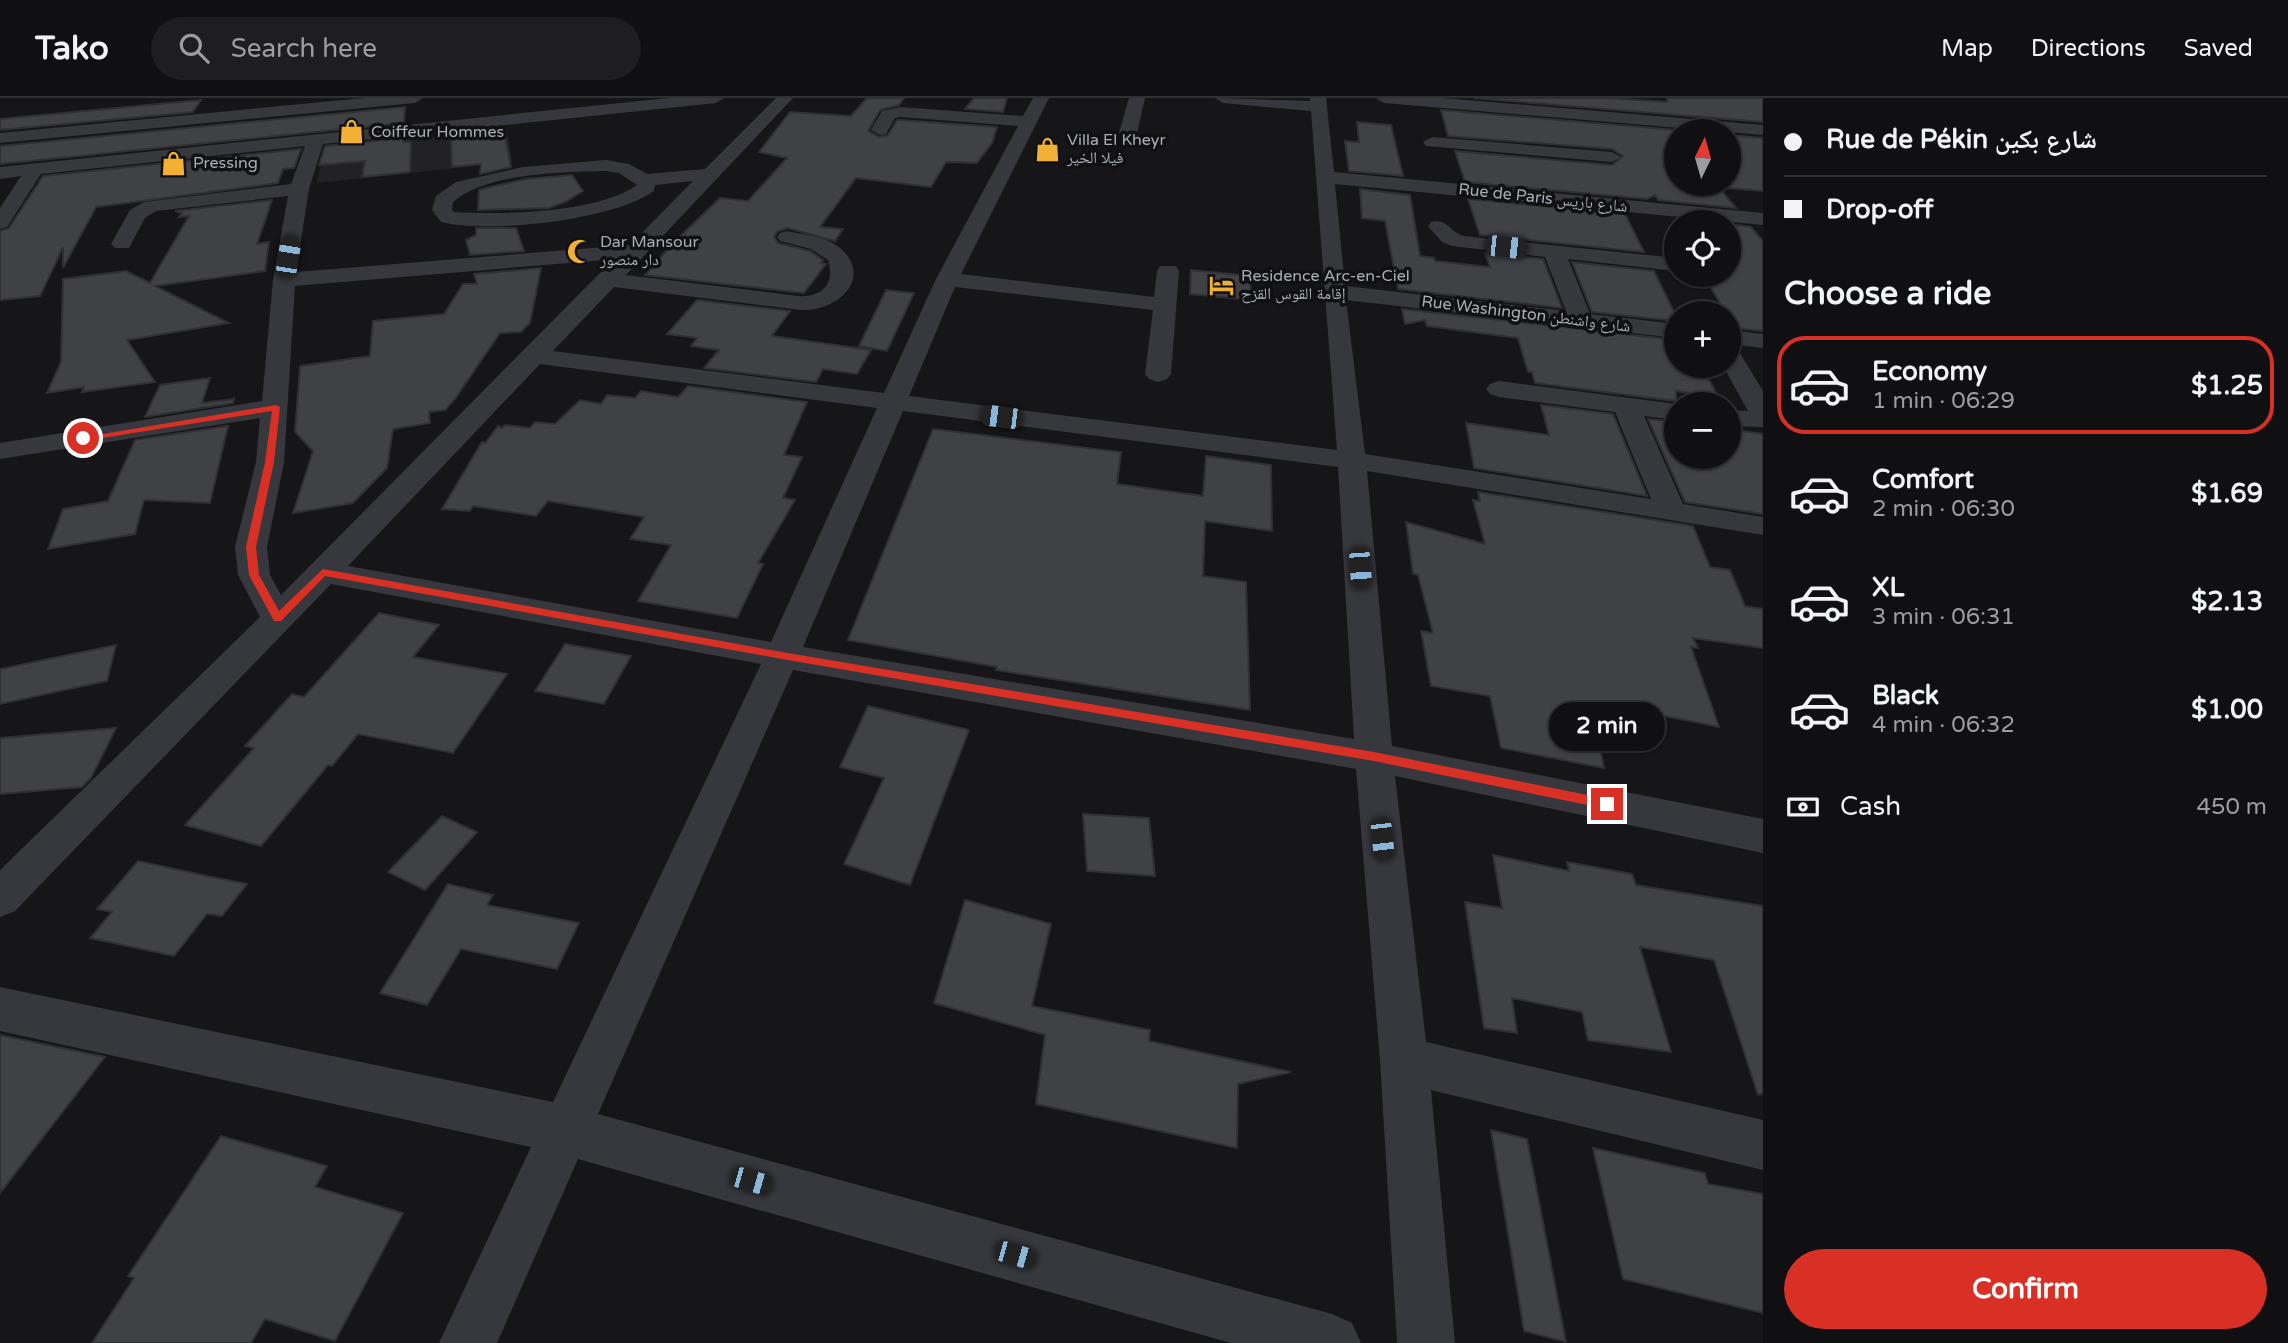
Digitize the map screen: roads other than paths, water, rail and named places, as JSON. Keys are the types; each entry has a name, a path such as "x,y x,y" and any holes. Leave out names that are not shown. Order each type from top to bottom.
{"street":[{"path":"0,138 229,107 415,98"},
{"path":"0,173 716,98"},
{"path":"0,898 278,618 785,98"},
{"path":"1128,133 1137,98"},
{"path":"1223,98 1318,102 1352,460 1374,757 1404,1060 1426,1343"},
{"path":"1384,98 1664,122"},
{"path":"219,151 229,107"},
{"path":"1673,107 1683,119"},
{"path":"468,1343 782,656 947,279 1035,110 900,111 888,115 880,130"},
{"path":"1432,142 1615,162 1584,116"},
{"path":"1741,129 1763,131"},
{"path":"278,618 254,575 251,547 270,462 284,280 299,189 316,140"},
{"path":"1499,148 1518,195"},
{"path":"643,180 647,187 632,200 585,209 504,219 470,220 448,218 442,210 443,200 453,191 469,183 493,177 610,166 634,172 643,180 710,174"},
{"path":"0,223 35,169"},
{"name":"Rue de Paris شارع باريس","path":"1324,177 1763,219"},
{"path":"122,244 137,214 150,206 299,189"},
{"path":"1642,208 1664,234"},
{"path":"1438,226 1453,241 1664,263"},
{"path":"607,279 797,303 828,299 836,291 842,273 836,256 823,247 788,237"},
{"path":"284,280 636,251"},
{"path":"1554,252 1581,321"},
{"path":"1158,374 1168,271"},
{"path":"947,279 1165,305"},
{"name":"Rue Washington شارع واشنطن","path":"1334,292 1664,330"},
{"path":"1741,338 1763,341"},
{"path":"534,356 893,404 1352,460 1763,526"},
{"path":"1741,376 1762,412 1762,419 1741,418"},
{"path":"1499,389 1664,411"},
{"path":"1626,406 1672,513"},
{"path":"0,451 276,407"},
{"path":"323,572 782,656 1374,757 1763,836"},
{"path":"0,1009 566,1130 1332,1343"},
{"path":"1404,1060 1763,1145"}],"place":[{"name":"Coiffeur Hommes","path":"351,132"},
{"name":"Villa El Kheyr فيلا الخير","path":"1047,149"},
{"name":"Pressing","path":"173,163"},
{"name":"Dar Mansour دار منصور","path":"580,251"},
{"name":"Residence Arc-en-Ciel إقامة القوس القزح","path":"1221,285"}]}
